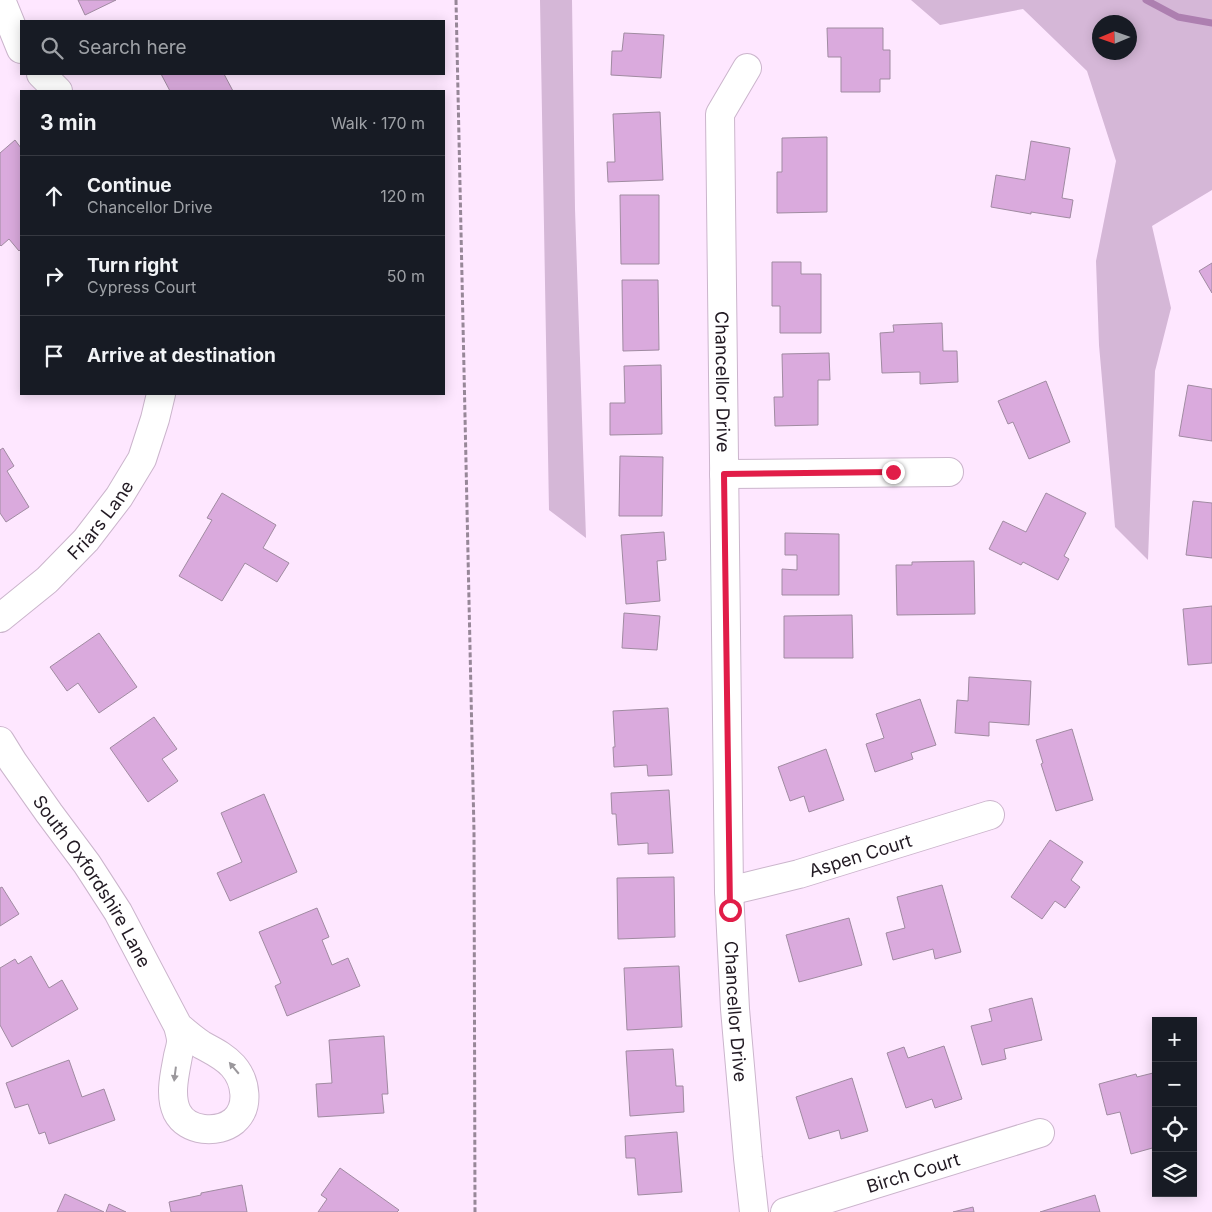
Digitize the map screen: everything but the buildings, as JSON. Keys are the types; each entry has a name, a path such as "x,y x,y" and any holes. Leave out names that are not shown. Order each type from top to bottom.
{"street":[{"path":"1,0 20,47"},
{"path":"0,59 20,60"},
{"name":"Chancellor Drive","path":"747,68 720,114 729,891 735,1009 754,1212"},
{"path":"42,75 57,90"},
{"name":"Friars Lane","path":"0,618 47,580 86,540 119,497 142,459 161,395"},
{"path":"724,474 949,472"},
{"name":"South Oxfordshire Lane","path":"0,741 49,813 87,864 118,912 178,1026"},
{"name":"Aspen Court","path":"729,891 799,874 990,815"},
{"name":"Birch Court","path":"785,1212 1040,1133"}],"path":[{"path":"456,0 474,832 475,1212"}],"shaded area":[{"path":"540,0 572,0 575,209 586,538 549,510"},
{"path":"911,0 1212,0 1212,190 1152,226 1171,308 1155,371 1148,560 1115,527 1099,345 1096,261 1116,161 1087,71 1023,9 940,25"}],"waterway":[{"path":"1146,0 1178,17 1212,23"}],"route":[{"path":"730,910 724,474 893,472"}]}
